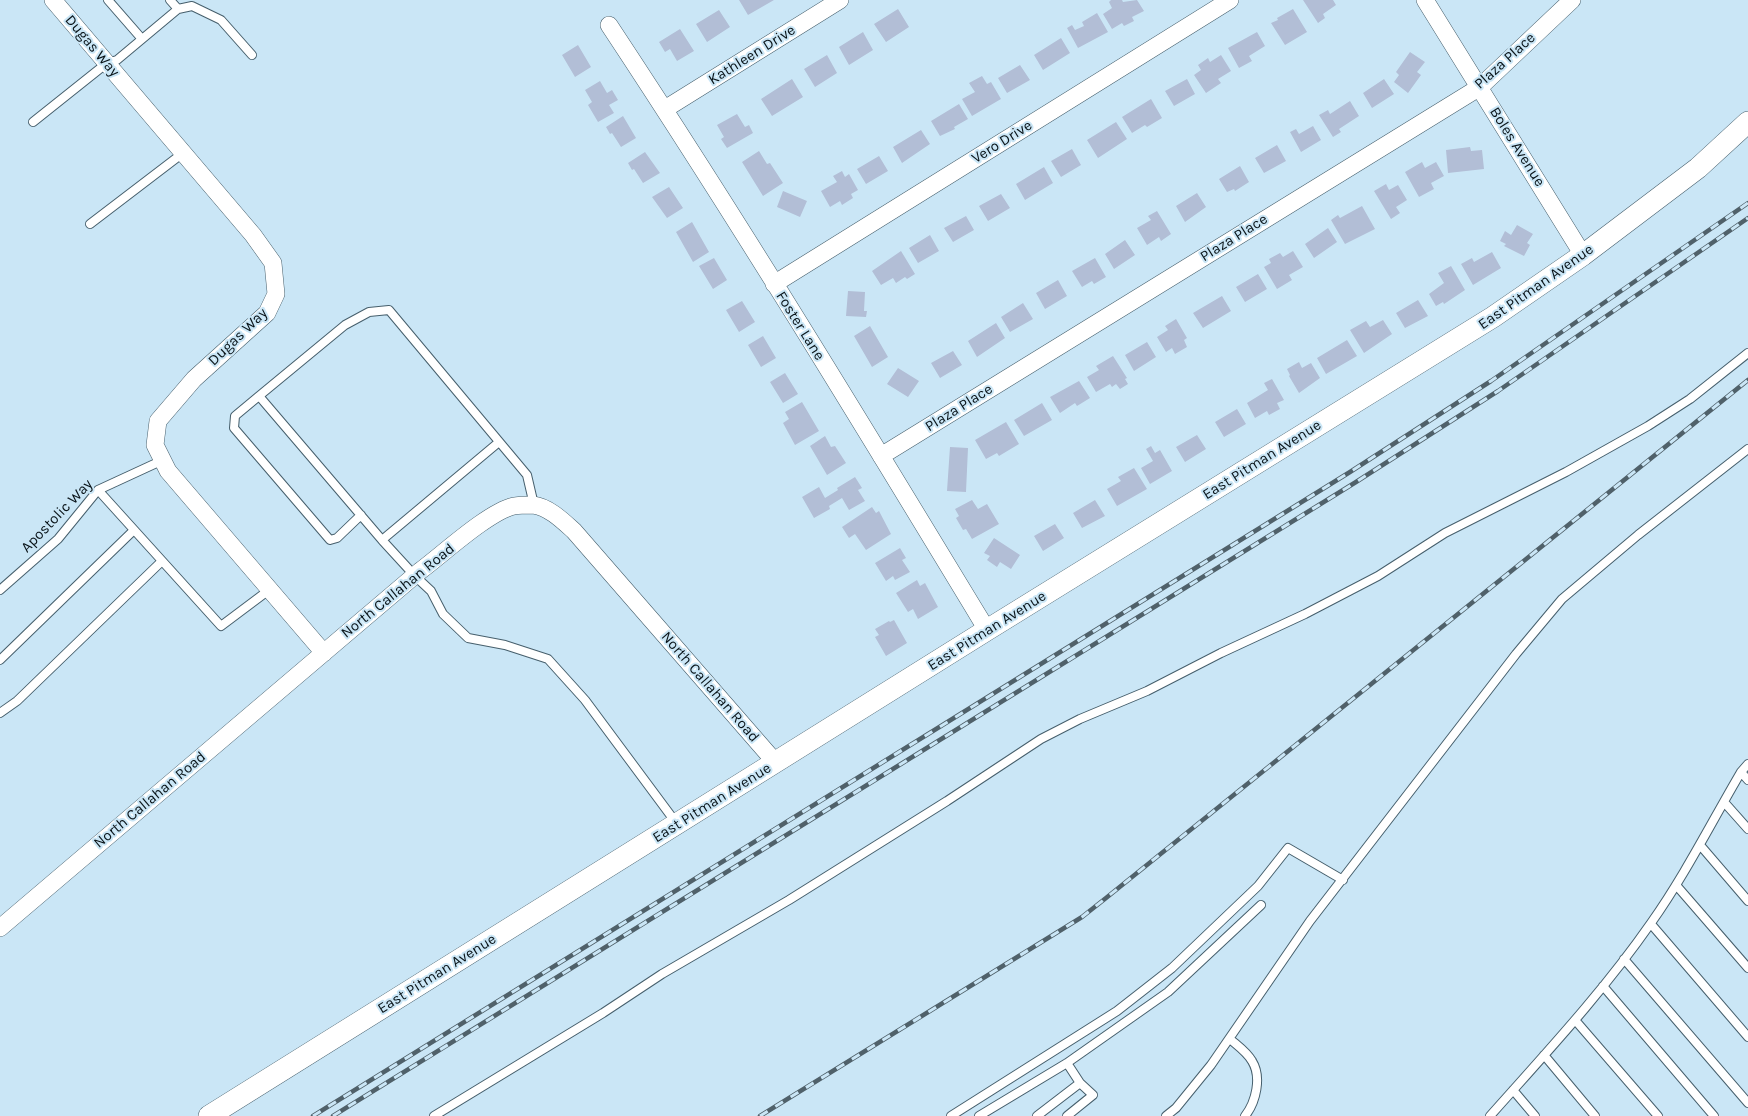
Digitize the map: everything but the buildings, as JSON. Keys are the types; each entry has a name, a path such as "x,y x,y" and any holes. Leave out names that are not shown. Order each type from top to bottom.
{"street":[{"name":"Dugas Way","path":"53,0 253,235 273,263 276,294 267,313 194,379 158,422 155,444 168,471 324,653"},
{"name":"Kathleen Drive","path":"665,109 840,0"},
{"name":"Vero Drive","path":"774,284 1230,0"},
{"name":"Boles Avenue","path":"1425,0 1480,86 1583,255"},
{"name":"Plaza Place","path":"881,456 1480,86 1572,0"},
{"name":"Foster Lane","path":"609,25 665,109 881,456 986,630"},
{"name":"East Pitman Avenue","path":"209,1116 776,763 986,630 1493,317 1583,255 1698,168 1748,122"},
{"name":"North Callahan Road","path":"0,928 415,576 492,515 514,506 534,506 547,510 560,518 574,531 776,763"}],"lane":[{"path":"108,0 142,39"},
{"path":"170,0 178,9"},
{"path":"33,122 107,63 117,60 178,9 192,6 221,20 252,55"},
{"path":"90,224 183,153"},
{"path":"361,515 337,538 330,540 234,428 235,416 345,325 369,312 389,310 527,475 534,506"},
{"path":"434,1116 603,1013 668,970 789,900 947,801 1041,739 1080,719 1147,691 1221,653 1305,614 1378,576 1445,533 1566,472 1648,426 1690,399 1748,353"},
{"path":"259,396 382,540 431,591 443,614 468,638 505,644 548,659 585,700 678,824"},
{"path":"382,540 499,442"},
{"path":"1166,1116 1176,1108 1230,1039 1310,921 1516,654 1562,599 1638,535 1748,449"},
{"name":"Apostolic Way","path":"0,590 58,539 98,490 163,460"},
{"path":"98,490 221,626 270,590"},
{"path":"0,660 134,530"},
{"path":"0,713 17,701 162,561"},
{"path":"1490,1116 1575,1020 1651,924 1700,845 1741,772 1748,764"},
{"path":"1741,772 1748,780"},
{"path":"1724,802 1748,829"},
{"path":"1700,845 1748,901"},
{"path":"951,1116 1117,1011 1172,968 1258,886 1288,848 1342,880"},
{"path":"1676,885 1748,968"},
{"path":"979,1116 1067,1063 1168,992 1261,905"},
{"path":"1651,924 1748,1036"},
{"path":"1624,959 1748,1103"},
{"path":"1603,986 1714,1116"},
{"path":"1575,1020 1658,1116"},
{"path":"1230,1039 1244,1050 1253,1061 1257,1076 1257,1092 1251,1109 1245,1116"},
{"path":"1544,1055 1596,1116"},
{"path":"1067,1063 1080,1083 1093,1095 1067,1116"},
{"path":"1037,1116 1080,1083"},
{"path":"1513,1090 1535,1116"}],"railway":[{"path":"313,1116 1350,472 1491,381 1748,203"},
{"path":"333,1116 1356,482 1498,391 1748,218"},
{"path":"760,1116 1082,917 1748,380"}]}
